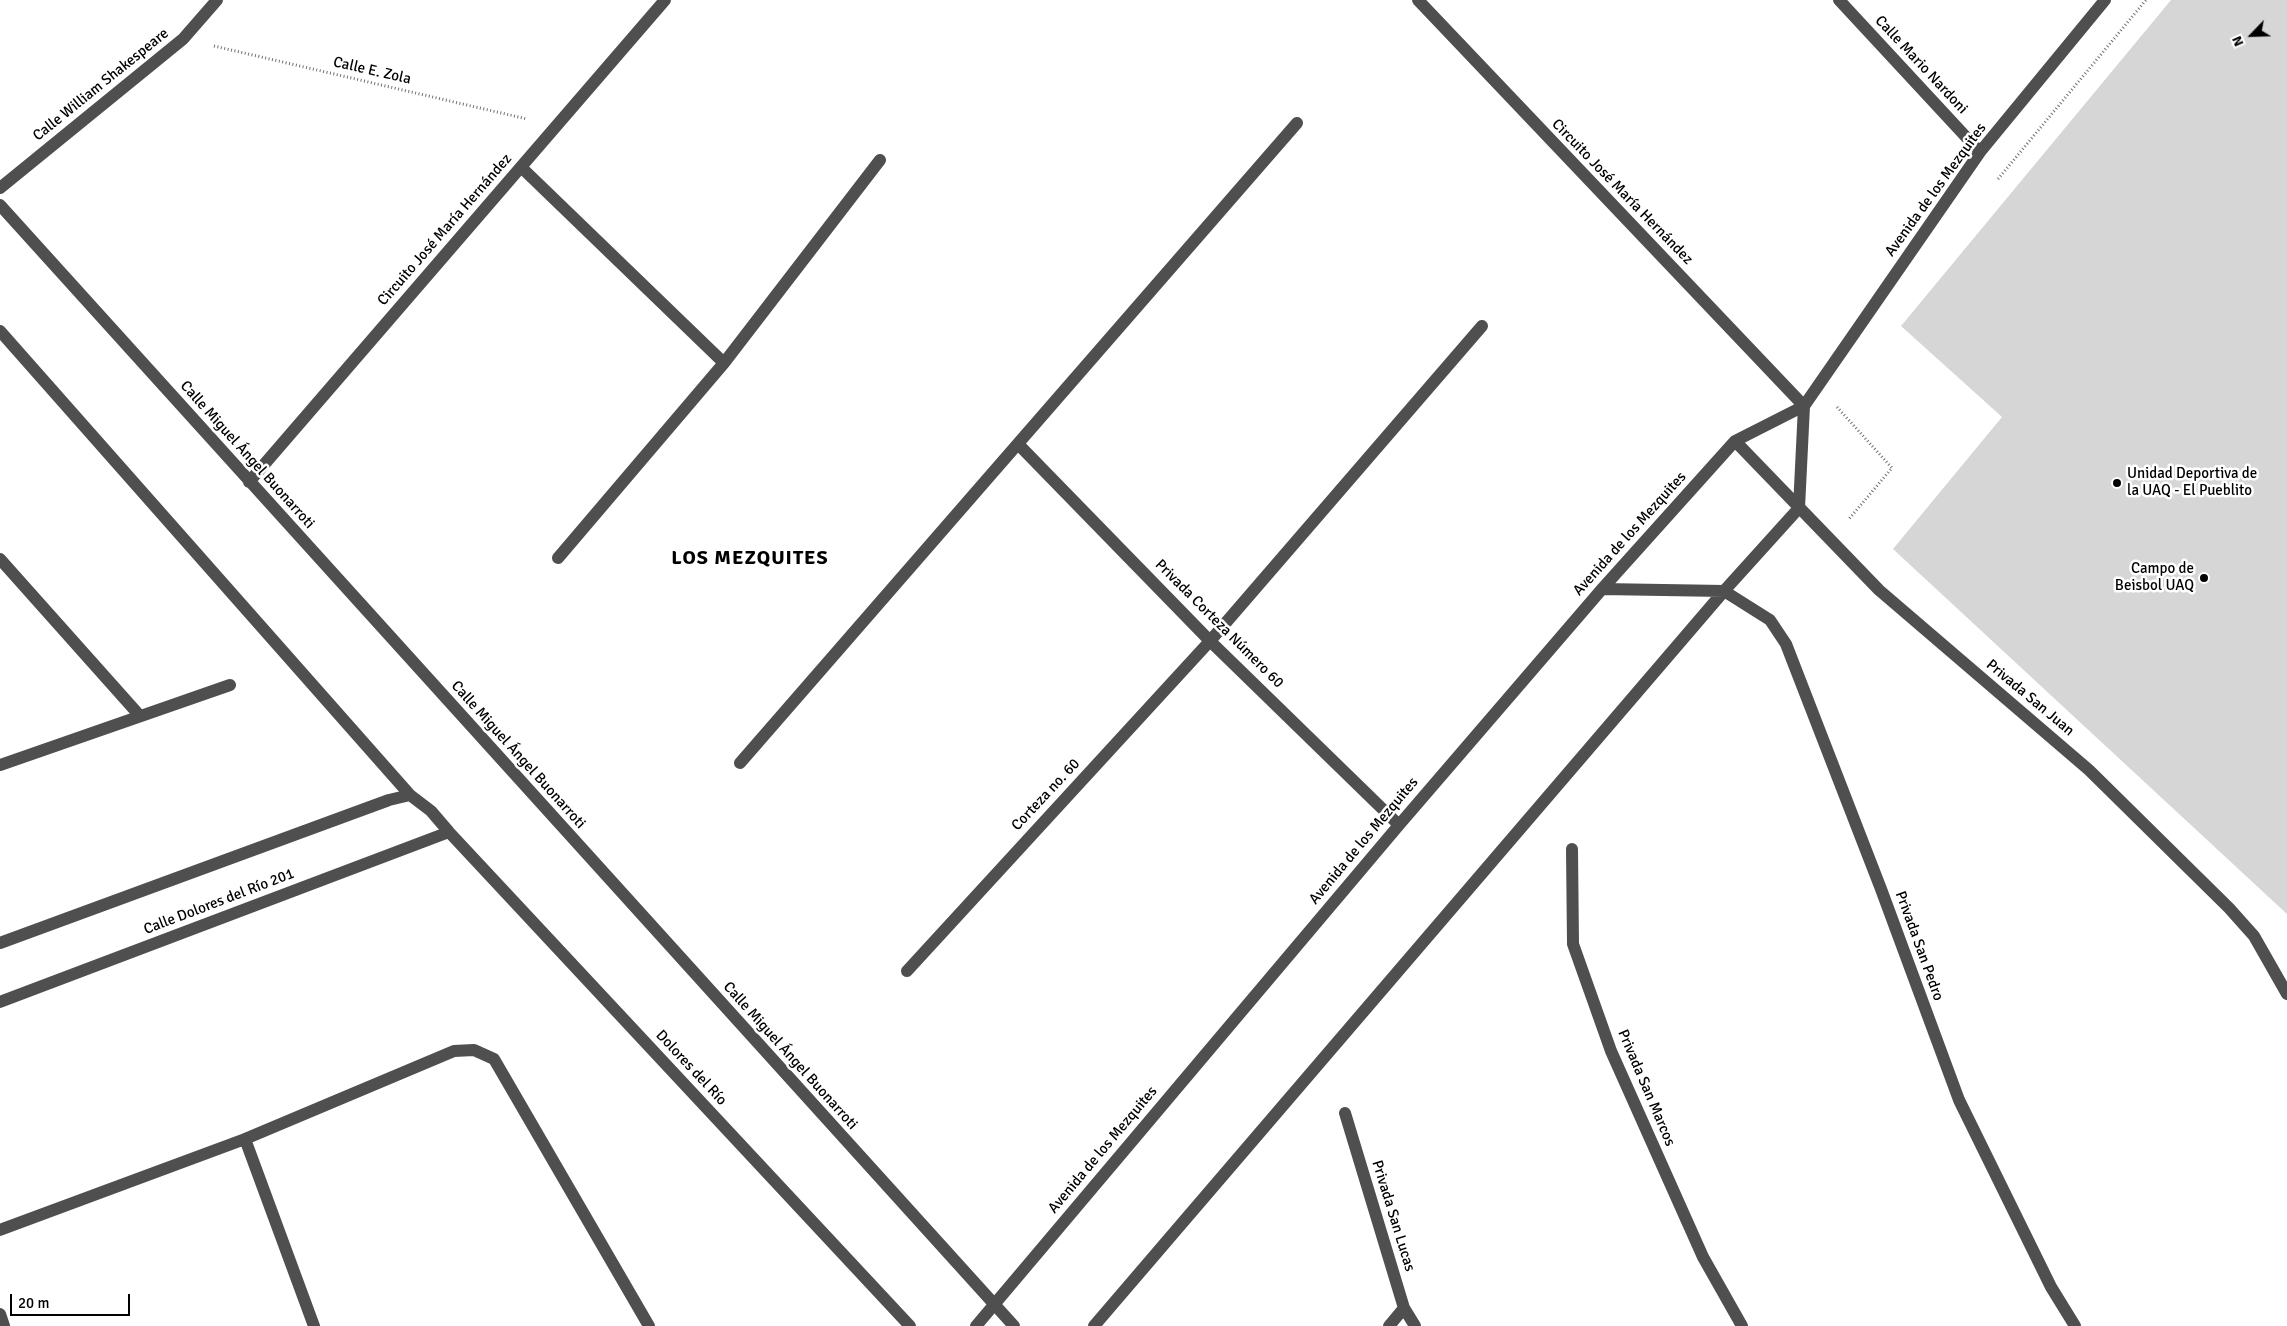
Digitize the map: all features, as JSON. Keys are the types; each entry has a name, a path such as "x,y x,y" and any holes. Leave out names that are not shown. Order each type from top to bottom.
{"street":[{"name":"Calle William Shakespeare","path":"0,188 183,39 217,0"},
{"name":"Circuito José María Hernández","path":"249,482 665,0"},
{"name":"Circuito José María Hernández","path":"1418,0 1804,406"},
{"name":"Calle Mario Nardoni","path":"1838,0 1980,152"},
{"name":"Avenida de los Mezquites","path":"976,1326 1399,825 1602,589 1735,441 1804,406 1980,152 2105,0"},
{"path":"740,763 1298,123"},
{"path":"558,558 724,363 880,160"},
{"path":"521,167 724,363"},
{"name":"Calle Miguel Ángel Buonarroti","path":"0,206 1014,1326"},
{"name":"Corteza no. 60","path":"907,971 1210,642 1482,326"},
{"name":"Dolores del Río","path":"0,331 410,795 431,811 910,1326"},
{"path":"1094,1326 1724,591 1799,508 1804,406"},
{"name":"Privada San Juan","path":"1735,441 1879,590 2089,770 2229,908 2254,936 2287,994"},
{"name":"Privada Corteza Número 60","path":"1018,444 1168,596 1210,642 1399,825"},
{"path":"0,559 140,716"},
{"path":"1602,589 1724,591"},
{"name":"Privada San Pedro","path":"1724,591 1770,620 1786,644 1881,889 1958,1100 2051,1287 2075,1326"},
{"path":"0,765 230,685"},
{"path":"0,943 389,800 410,795"},
{"name":"Calle Dolores del Río 201","path":"0,1002 449,832"},
{"name":"Privada San Marcos","path":"1572,849 1573,944 1611,1052 1703,1257 1742,1326"},
{"path":"0,1230 244,1139 454,1051 474,1050 494,1059 649,1326"},
{"name":"Privada San Lucas","path":"1345,1113 1404,1308 1415,1326"},
{"path":"244,1139 314,1326"},
{"path":"1389,1326 1404,1308"},
{"path":"0,1314 4,1326"}],"path":[{"path":"1996,181 2146,0"},
{"name":"Calle E. Zola","path":"183,39 556,126"},
{"path":"1831,541 1892,468 1832,402"}],"shaded area":[{"name":"Unidad Deportiva de la UAQ - El Pueblito","path":"2171,0 2287,0 2287,914 1893,549 2002,417 1901,326"}],"place":[{"name":"Unidad Deportiva de la UAQ - El Pueblito","path":"2117,483"},
{"name":"Campo de Beisbol UAQ","path":"2204,578"}],"district":[{"name":"LOS MEZQUITES","path":"750,559"}]}
